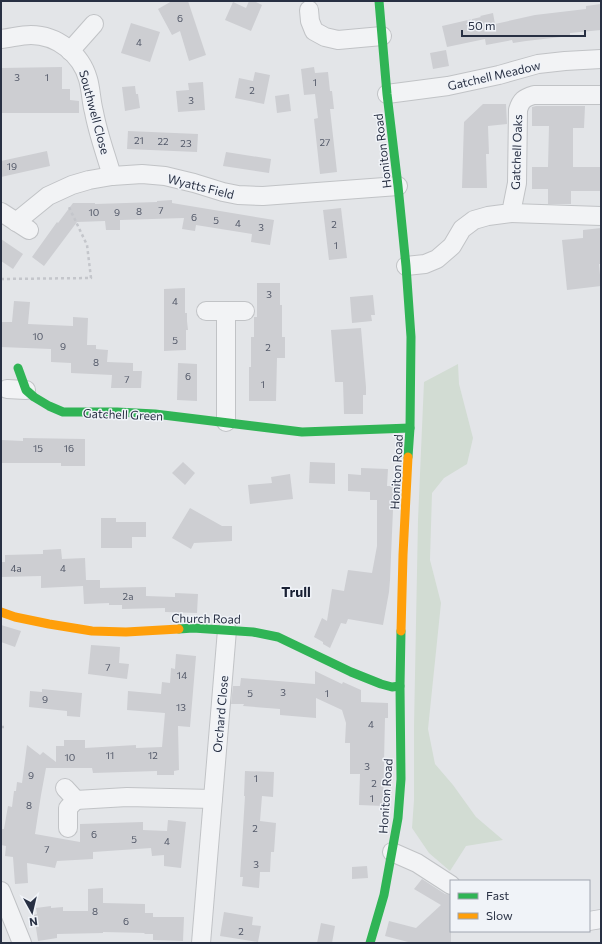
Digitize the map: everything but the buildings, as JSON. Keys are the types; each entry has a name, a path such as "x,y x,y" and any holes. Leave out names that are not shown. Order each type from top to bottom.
{"street":[{"name":"Honiton Road","path":"370,943 384,895 398,818 401,779 400,686 403,555 410,428 411,338 406,266 387,94 380,1"},
{"path":"305,20 314,31 325,37 338,40 382,36"},
{"path":"70,51 94,24"},
{"name":"Southwell Close","path":"1,39 31,35 47,37 59,42 80,62 88,80 93,110 112,176"},
{"name":"Gatchell Meadow","path":"387,94 448,86 499,75 538,64 601,59"},
{"name":"Gatchell Oaks","path":"511,213 517,183 518,110 520,102 526,97 534,95 601,95"},
{"name":"Wyatts Field","path":"15,221 48,196 60,190 88,180 112,176 142,174 165,176 223,192 238,195 263,196 398,186"},
{"path":"406,266 425,264 437,259 452,246 462,230 474,220 488,216 511,213 601,216"},
{"path":"206,311 245,311"},
{"path":"226,311 226,422"},
{"path":"7,389 26,390 18,368"},
{"name":"Gatchell Green","path":"26,390 49,406 63,412 116,412 147,414 302,432 410,428"},
{"name":"Church Road","path":"1,612 15,617 92,631 126,632 194,628 253,632 278,637 351,672 381,684 392,687 400,686"},
{"name":"Orchard Close","path":"201,943 227,630"},
{"path":"68,828 68,808 71,794 213,799"},
{"path":"392,852 417,863 450,884"},
{"path":"1,891 22,943"},
{"path":"590,921 601,919"}],"path":[{"path":"1,279 91,278 87,245 60,190"}],"shaded area":[{"path":"458,364 459,384 473,438 467,464 444,478 432,493 430,560 441,603 428,729 435,764 453,785 476,817 503,840 466,846 450,871 429,853 412,828 414,800 418,520 424,382"}],"traffic: fast":[{"path":"379,1 387,94 406,266 411,337 410,428 408,457"},
{"path":"18,368 26,390 49,406 63,412 155,414 302,432 410,428"},
{"path":"179,629 193,628 253,632 278,637 351,672 381,684 392,687 400,686"},
{"path":"370,943 384,895 398,818 401,779 401,631"}],"traffic: slow":[{"path":"401,631 408,457"},
{"path":"1,612 15,617 92,631 126,632 179,629"}],"district":[{"name":"Trull","path":"296,591"}]}
